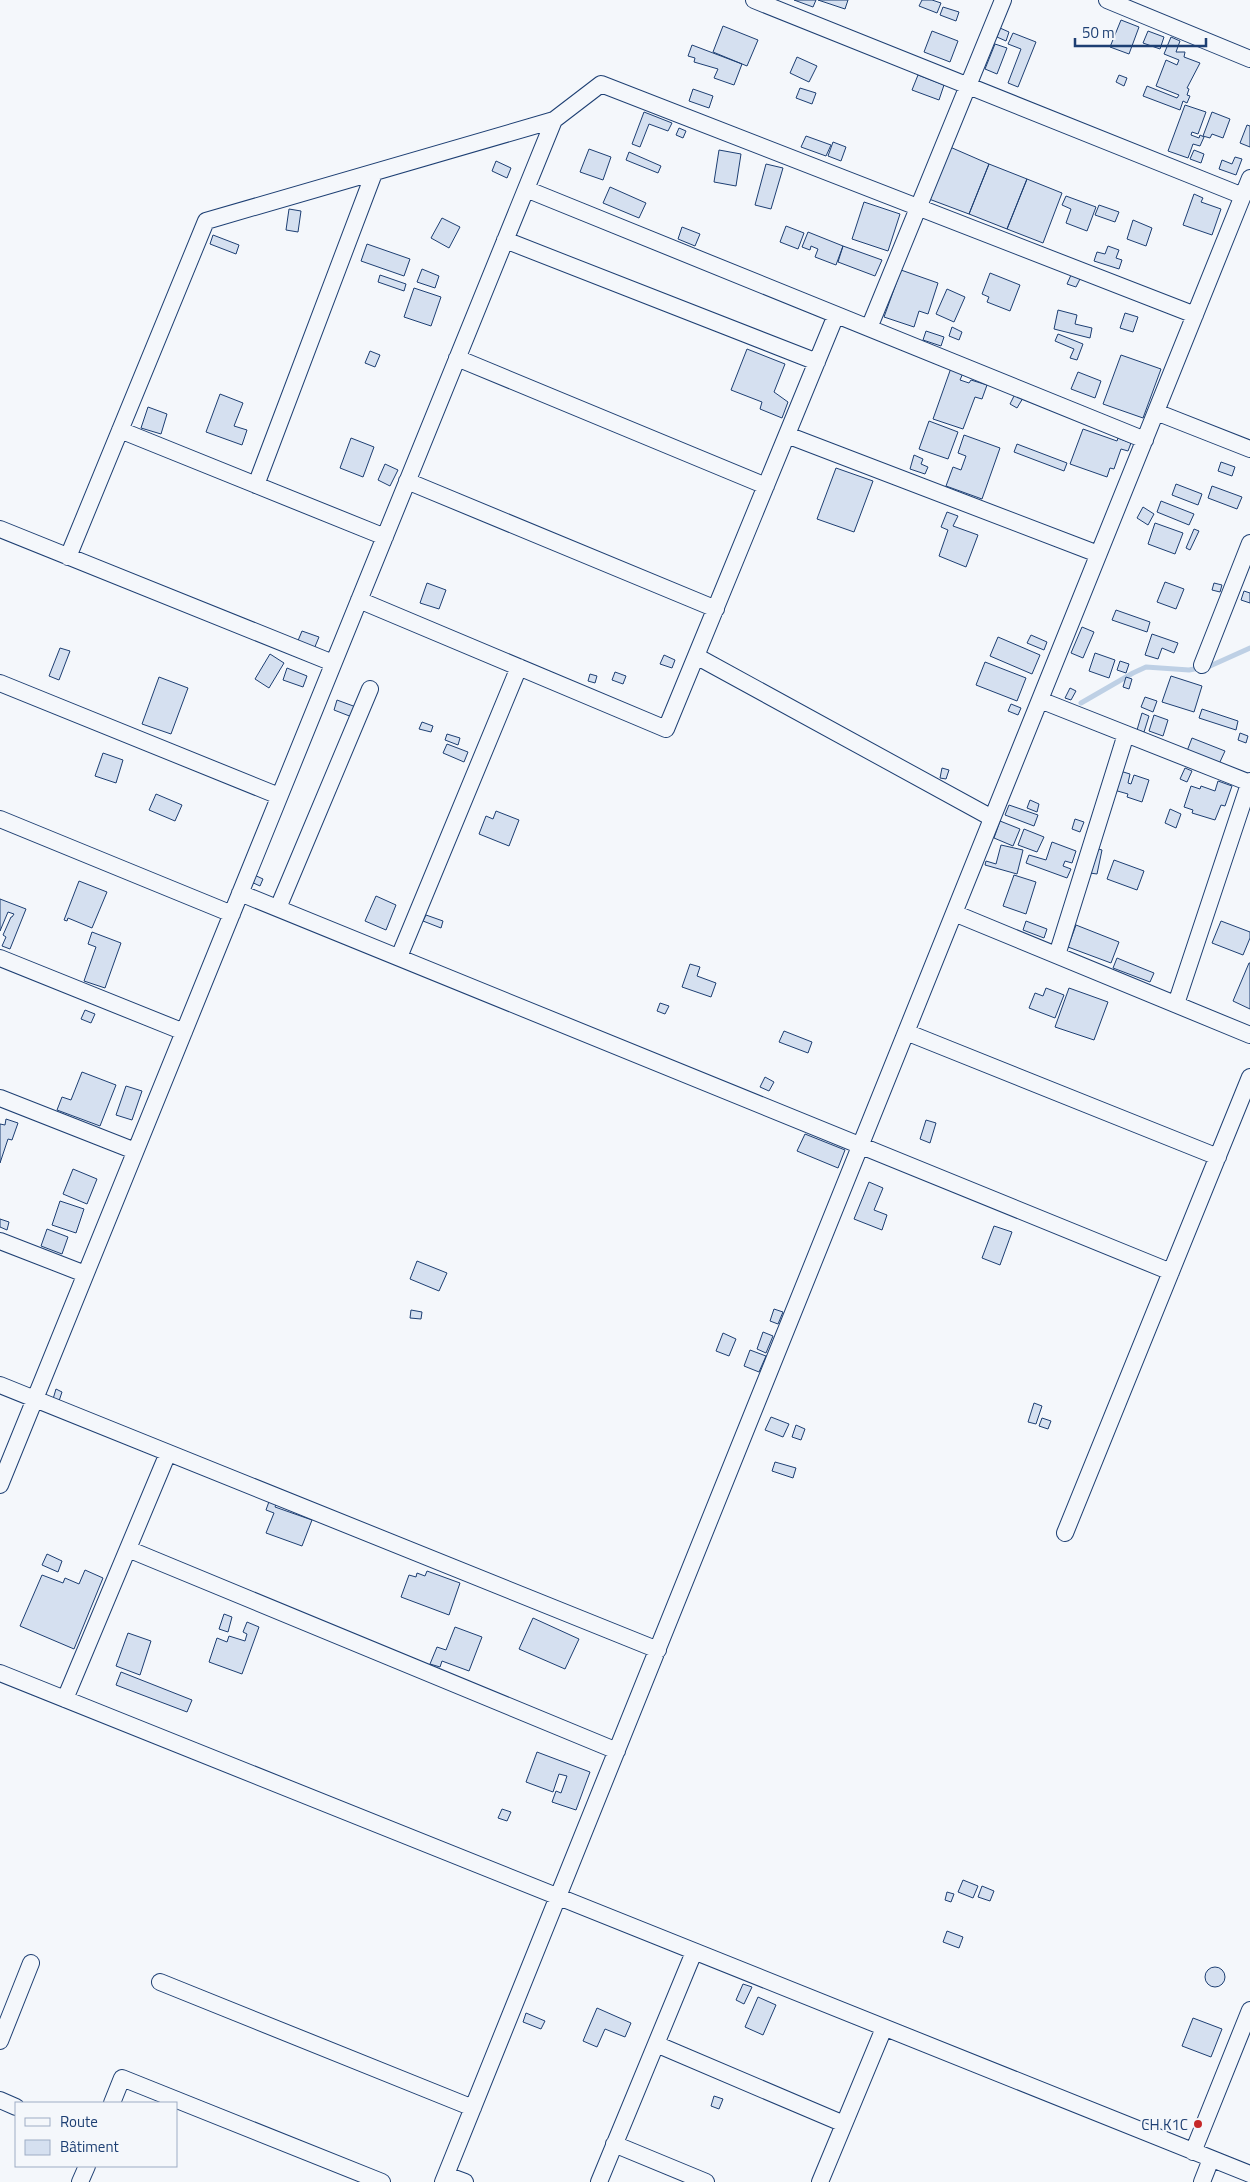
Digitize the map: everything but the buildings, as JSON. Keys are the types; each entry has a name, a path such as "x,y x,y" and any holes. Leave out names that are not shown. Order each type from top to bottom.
{"street":[{"path":"754,0 1243,196"},
{"path":"869,328 1003,0"},
{"path":"1106,0 1250,59"},
{"path":"68,557 206,221 554,120 601,84 1195,315"},
{"path":"0,1485 554,120"},
{"path":"256,485 374,173"},
{"path":"464,2182 445,2178 1250,178"},
{"path":"526,189 1145,440"},
{"path":"505,240 817,362"},
{"path":"359,600 666,729 836,315"},
{"path":"457,358 766,486"},
{"path":"1156,412 1250,449"},
{"path":"120,430 385,537"},
{"path":"787,435 1098,554"},
{"path":"407,481 716,609"},
{"path":"0,529 333,663"},
{"path":"1202,665 1250,543"},
{"path":"696,656 992,818"},
{"path":"399,957 519,667"},
{"path":"0,683 279,796"},
{"path":"278,908 370,689"},
{"path":"1040,700 1250,782 1176,1004"},
{"path":"1057,955 1126,734"},
{"path":"0,819 232,914"},
{"path":"240,893 1171,1272"},
{"path":"954,913 1250,1034"},
{"path":"0,958 184,1032"},
{"path":"906,1032 1218,1157"},
{"path":"1065,1533 1250,1077"},
{"path":"0,1098 135,1152"},
{"path":"0,1241 86,1274"},
{"path":"0,1385 658,1650"},
{"path":"65,1699 168,1453"},
{"path":"128,1550 617,1751"},
{"path":"0,1673 1250,2174"},
{"path":"599,2182 694,1952"},
{"path":"0,2040 31,1963"},
{"path":"160,1982 473,2108"},
{"path":"1193,2152 1250,2010"},
{"path":"820,2182 884,2028"},
{"path":"656,2044 844,2124"},
{"path":"112,2102 122,2078 382,2182"},
{"path":"0,2100 15,2107"},
{"path":"614,2144 706,2182"},
{"path":"1202,2182 1211,2159"},
{"path":"80,2182 87,2167"}],"waterway":[{"path":"1081,703 1146,667 1189,670 1210,666 1250,648"}],"place":[{"name":"CH K1C","path":"1198,2124"}]}
